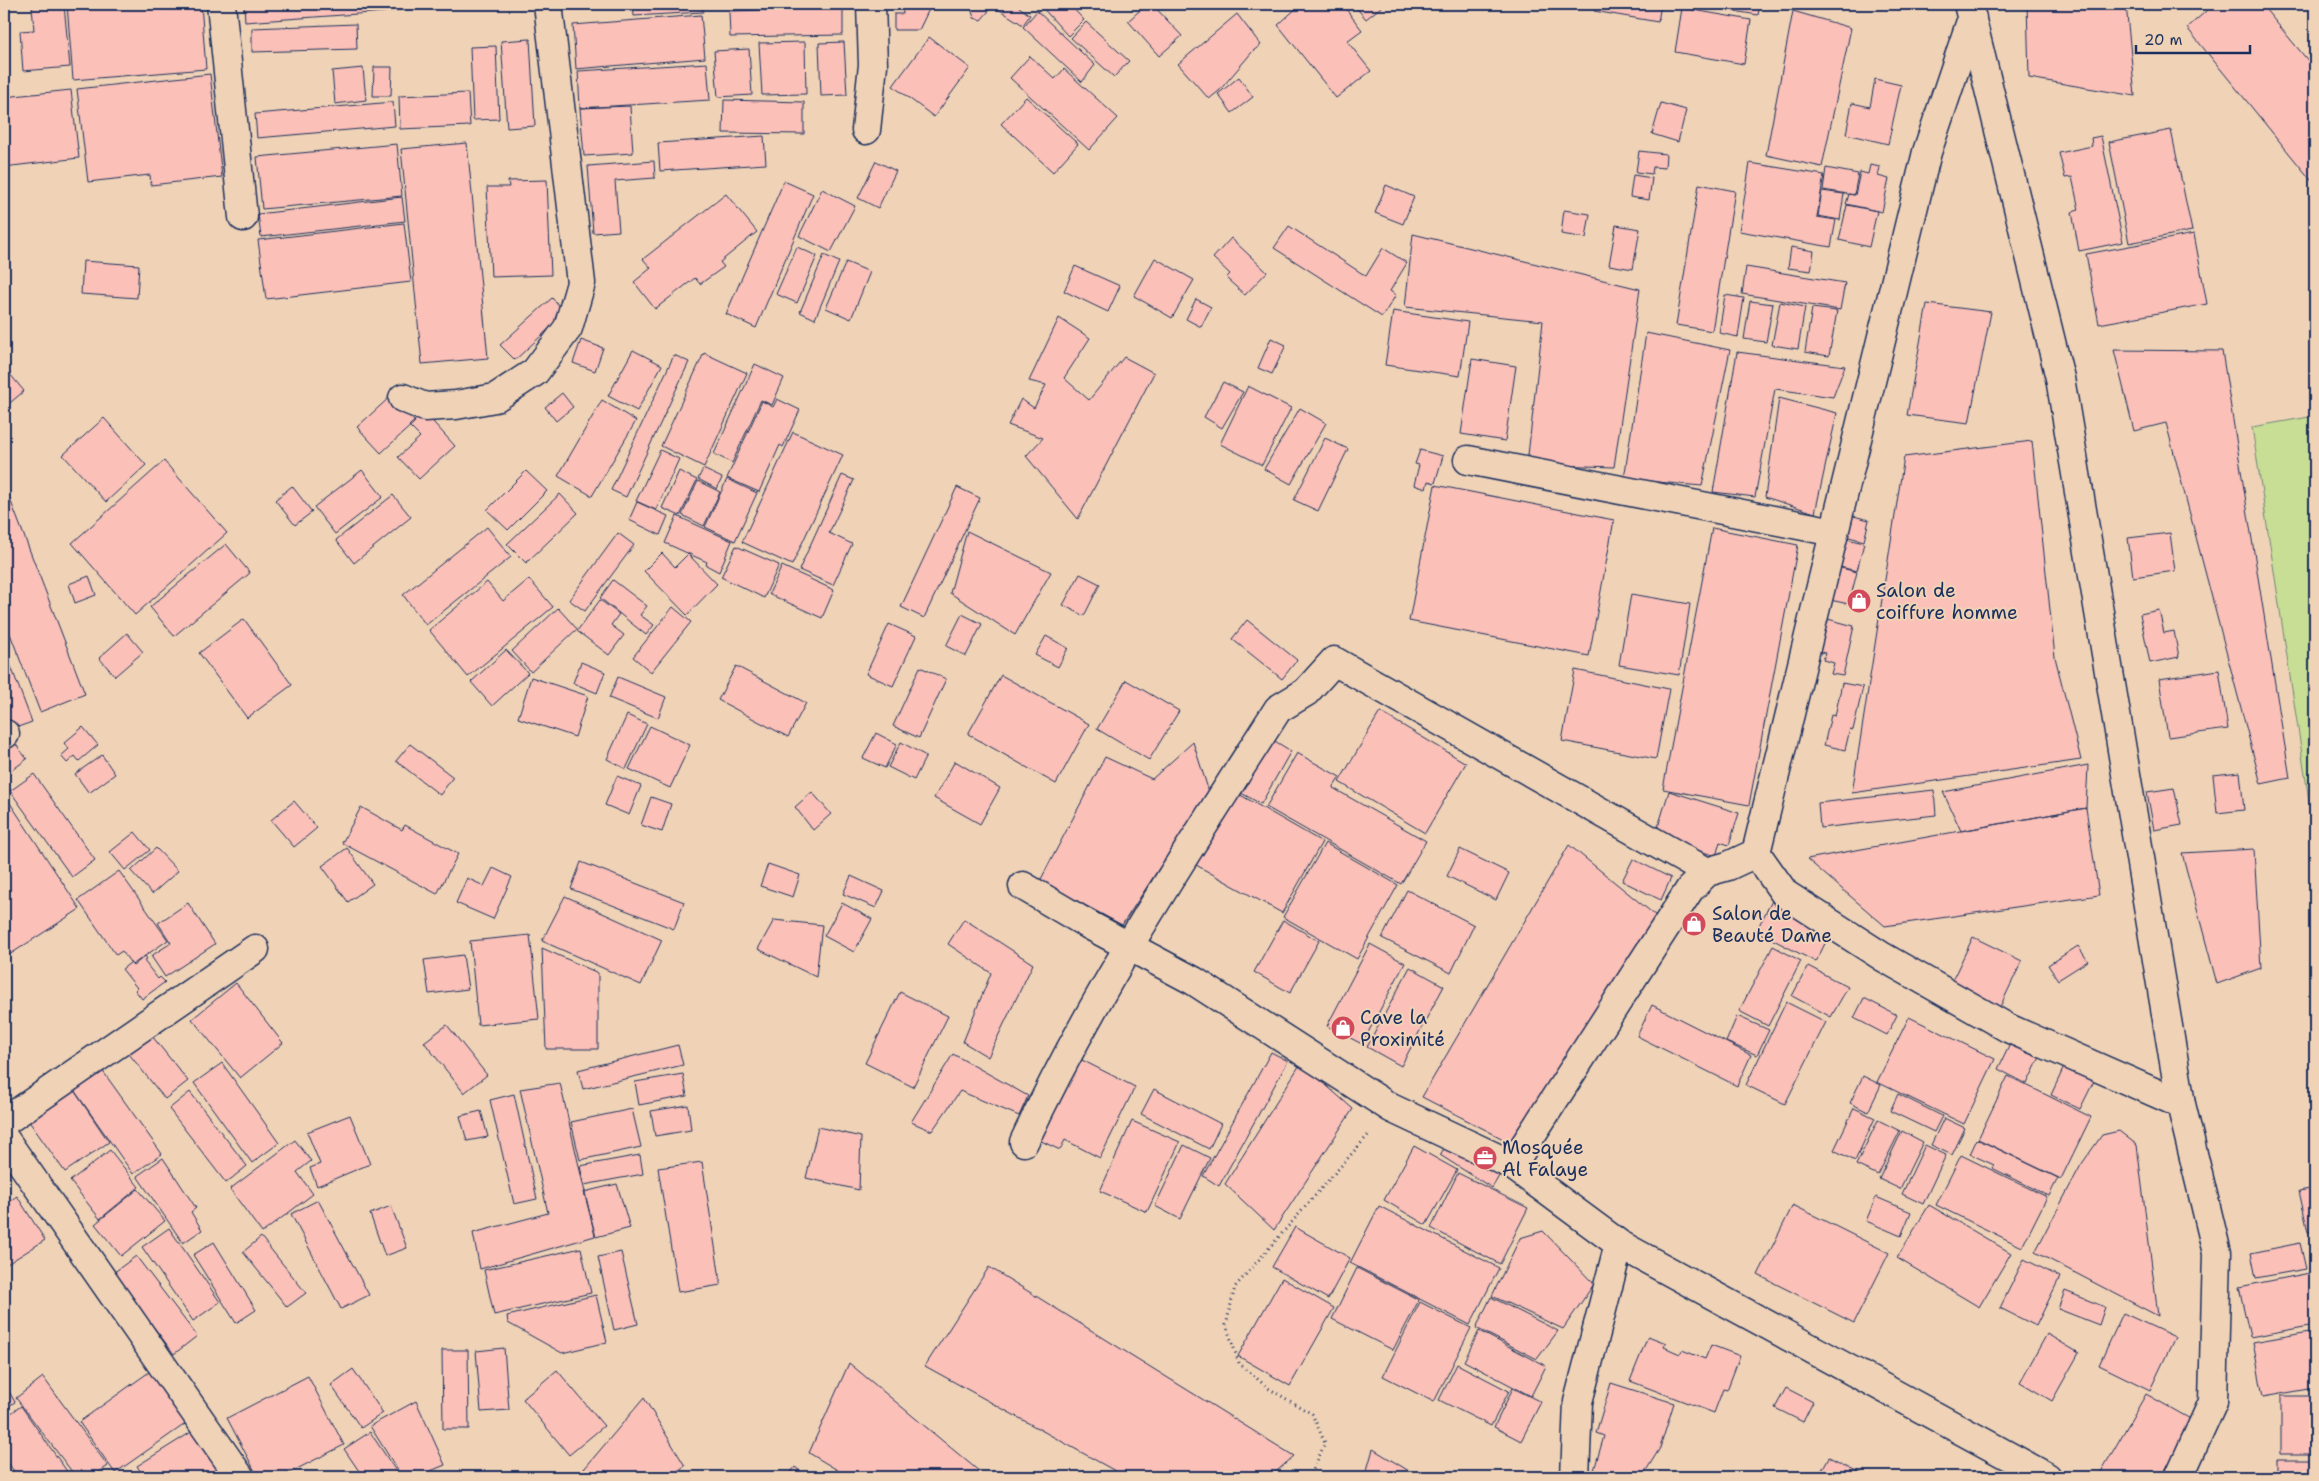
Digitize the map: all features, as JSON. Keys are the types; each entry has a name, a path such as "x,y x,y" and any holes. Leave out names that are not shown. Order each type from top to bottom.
{"street":[{"path":"221,4 243,217"},
{"path":"403,398 425,407 456,406 495,398 535,372 568,328 581,283 548,4"},
{"path":"866,130 874,65 871,4"},
{"path":"1970,11 1927,152 1756,853 1786,894 1883,957 2008,1028 2181,1104"},
{"path":"1970,11 2060,378 2181,1104 2217,1253 2214,1402 2179,1477"},
{"path":"1468,460 1834,532"},
{"path":"1024,1142 1054,1077 1128,946 1278,709 1306,692 1334,661 1707,872"},
{"path":"1512,1165 1690,889 1707,872 1728,866 1756,853"},
{"path":"1022,886 1194,982 1391,1108 1512,1165 1619,1244 2046,1477"},
{"path":"4,1122 255,949"},
{"path":"4,1138 240,1477"},
{"path":"1575,1477 1578,1402 1619,1244"}],"path":[{"path":"1307,1477 1313,1470 1325,1443 1312,1414 1268,1388 1239,1363 1226,1325 1235,1287 1391,1108"}],"green space":[{"path":"2315,416 2315,840 2252,427"}],"building":[{"path":"67,4 201,4 206,69 73,80"},
{"path":"244,4 384,4 385,12 245,22"},
{"path":"389,4 458,4 390,11"},
{"path":"633,4 702,4 703,12 634,16"},
{"path":"774,4 841,4 774,8"},
{"path":"902,4 941,5 931,5 919,30 894,30 894,14 903,14"},
{"path":"966,4 995,4 981,20 974,18 971,8"},
{"path":"997,4 1020,4 1019,7 1030,15 1023,25 995,7"},
{"path":"1039,4 1069,4 1084,20 1068,36"},
{"path":"1147,4 1152,4 1182,36 1159,56 1128,21"},
{"path":"1301,4 1342,4 1362,30 1347,41 1371,71 1336,98 1278,25"},
{"path":"1353,4 1385,4 1366,19"},
{"path":"1595,4 1661,4 1658,22 1594,11"},
{"path":"1691,4 1760,4 1758,15"},
{"path":"2027,4 2126,4 2135,96 2029,78"},
{"path":"2214,4 2261,4 2315,69 2315,185 2187,28"},
{"path":"64,5 70,67 23,71 20,31 34,30 32,7"},
{"path":"843,8 843,35 730,37 729,11"},
{"path":"1682,8 1751,20 1744,64 1675,52"},
{"path":"1037,11 1095,65 1082,82 1023,27"},
{"path":"1793,11 1851,28 1822,167 1766,155"},
{"path":"1237,14 1261,45 1253,51 1219,91 1209,99 1178,64"},
{"path":"701,15 705,58 576,69 573,25"},
{"path":"1086,22 1129,61 1114,77 1071,38"},
{"path":"356,24 357,49 252,52 252,28"},
{"path":"929,37 970,68 934,117 893,86"},
{"path":"530,39 535,126 507,128 501,41"},
{"path":"805,42 806,94 762,95 759,43"},
{"path":"844,42 847,95 821,96 819,43"},
{"path":"496,46 499,119 473,120 470,47"},
{"path":"749,49 752,95 718,97 714,51"},
{"path":"1030,56 1055,79 1064,69 1118,118 1089,150 1010,78"},
{"path":"707,63 710,100 580,108 578,71"},
{"path":"374,67 392,67 391,96 373,96"},
{"path":"363,68 366,100 335,104 332,71"},
{"path":"210,74 222,177 151,185 150,175 88,182 77,89"},
{"path":"1239,77 1253,97 1232,113 1218,94"},
{"path":"1875,79 1901,85 1888,144 1846,134 1852,103 1870,107"},
{"path":"71,90 79,158 4,167 4,97"},
{"path":"468,93 470,126 400,129 399,96"},
{"path":"1026,97 1078,144 1053,172 1001,124"},
{"path":"724,100 804,102 804,134 723,133"},
{"path":"393,102 395,126 257,138 255,114"},
{"path":"1661,103 1686,110 1678,142 1652,134"},
{"path":"630,106 633,153 584,156 580,108"},
{"path":"2171,130 2192,231 2129,243 2109,142"},
{"path":"764,136 766,164 660,171 658,143"},
{"path":"2101,136 2123,242 2079,251 2072,212 2079,210 2072,177 2065,178 2059,153 2092,146 2091,138"},
{"path":"467,143 488,358 422,364 401,149"},
{"path":"397,144 402,196 262,209 257,157"},
{"path":"1639,151 1666,154 1665,168 1653,167 1652,174 1636,172"},
{"path":"654,161 655,178 615,181 619,231 593,233 588,166"},
{"path":"876,161 896,171 878,208 858,198"},
{"path":"1750,163 1824,175 1817,217 1836,220 1831,247 1739,231"},
{"path":"1870,165 1880,167 1878,176 1889,179 1882,212 1846,204 1849,194 1855,195 1860,172 1868,174"},
{"path":"1826,168 1858,174 1854,195 1823,190"},
{"path":"1633,175 1652,178 1649,200 1630,197"},
{"path":"547,180 551,275 491,277 487,187 509,187 508,181"},
{"path":"784,181 813,194 756,328 726,314"},
{"path":"1699,184 1735,191 1712,331 1676,325"},
{"path":"1386,185 1414,197 1403,224 1375,213"},
{"path":"822,189 855,206 831,252 799,236"},
{"path":"1822,191 1844,194 1840,220 1818,216"},
{"path":"726,194 757,232 720,262 724,267 700,284 695,278 655,309 634,282 651,268 643,259"},
{"path":"402,197 405,221 261,237 258,214"},
{"path":"1847,205 1877,211 1869,247 1839,240"},
{"path":"1564,210 1590,214 1586,238 1561,234"},
{"path":"404,223 411,282 266,299 258,240"},
{"path":"1616,225 1640,229 1633,269 1609,265"},
{"path":"1289,226 1366,276 1383,248 1407,263 1390,291 1396,295 1382,317 1274,248"},
{"path":"1413,234 1640,289 1614,467 1527,464 1543,321 1405,307"},
{"path":"2194,234 2207,304 2099,324 2086,254"},
{"path":"1231,238 1267,272 1245,295 1226,278 1230,274 1213,258"},
{"path":"797,247 817,256 797,303 776,294"},
{"path":"1791,247 1814,251 1811,271 1788,268"},
{"path":"824,255 839,262 815,319 800,312"},
{"path":"1155,258 1194,280 1172,318 1134,296"},
{"path":"83,261 139,265 137,298 81,294"},
{"path":"846,262 870,272 851,319 826,308"},
{"path":"1075,266 1120,286 1108,312 1064,291"},
{"path":"1746,267 1845,283 1840,310 1742,294"},
{"path":"1725,295 1744,298 1738,337 1719,333"},
{"path":"552,298 566,313 515,360 500,345"},
{"path":"1196,299 1211,307 1201,327 1186,319"},
{"path":"1750,301 1773,304 1766,342 1744,339"},
{"path":"1780,302 1805,307 1798,349 1772,345"},
{"path":"1927,304 1991,312 1969,423 1907,415"},
{"path":"1812,308 1837,311 1829,356 1805,352"},
{"path":"1393,311 1468,322 1460,376 1385,365"},
{"path":"1059,318 1090,338 1064,378 1089,400 1124,357 1154,373 1078,519 1026,456 1043,438 1008,425 1021,399 1034,408 1046,385 1029,381"},
{"path":"1646,333 1730,350 1702,486 1624,479"},
{"path":"1271,338 1286,345 1272,374 1258,368"},
{"path":"581,340 603,348 595,371 573,363"},
{"path":"633,350 662,365 637,411 608,396"},
{"path":"2114,350 2222,351 2290,778 2261,784 2166,423 2134,431"},
{"path":"1737,352 1845,366 1833,397 1775,389 1755,497 1713,492"},
{"path":"704,353 747,373 704,467 661,446"},
{"path":"674,355 689,362 626,497 611,490"},
{"path":"1472,359 1516,366 1505,441 1461,434"},
{"path":"755,364 784,378 772,405 761,400 732,463 714,454"},
{"path":"4,367 24,391 4,408"},
{"path":"1223,382 1243,392 1222,428 1204,417"},
{"path":"1248,386 1291,408 1262,465 1220,444"},
{"path":"562,393 573,407 556,421 545,407"},
{"path":"391,396 415,422 381,453 357,427"},
{"path":"1779,398 1837,413 1815,513 1765,497"},
{"path":"777,399 800,410 783,447 780,445 759,492 727,478 762,401 773,407"},
{"path":"602,400 636,421 592,496 558,476"},
{"path":"1300,408 1326,423 1291,484 1264,469"},
{"path":"424,412 455,446 419,479 398,457 420,437 409,426"},
{"path":"104,418 146,465 106,502 63,455"},
{"path":"793,432 843,455 792,565 742,542"},
{"path":"1325,438 1348,449 1318,511 1294,500"},
{"path":"2032,441 2055,657 2081,760 1852,793 1904,457"},
{"path":"660,450 679,459 656,510 636,501"},
{"path":"1420,450 1443,456 1435,483 1428,481 1426,489 1414,485 1419,465 1415,464"},
{"path":"164,461 227,533 135,615 72,543"},
{"path":"703,469 722,478 717,489 698,479"},
{"path":"362,470 383,497 335,534 314,507"},
{"path":"526,471 547,491 508,530 487,510"},
{"path":"679,471 697,480 680,516 662,508"},
{"path":"842,475 854,480 829,533 852,544 833,585 799,570"},
{"path":"727,479 757,493 735,541 705,527"},
{"path":"698,481 720,492 704,526 682,515"},
{"path":"1435,485 1614,520 1589,656 1409,621"},
{"path":"292,486 312,512 295,525 275,500"},
{"path":"957,487 980,498 924,618 901,607"},
{"path":"8,494 85,694 40,712 4,618 4,495"},
{"path":"560,494 578,513 526,563 507,544"},
{"path":"393,495 411,517 354,563 336,540"},
{"path":"637,502 668,516 660,535 629,520"},
{"path":"1846,514 1869,520 1864,541 1841,535"},
{"path":"677,516 732,541 719,572 706,565 707,562 665,543"},
{"path":"487,527 511,557 426,625 403,595"},
{"path":"1712,528 1798,545 1749,805 1663,789"},
{"path":"967,531 1051,572 1015,635 950,593"},
{"path":"618,533 634,545 585,611 569,600"},
{"path":"2170,533 2175,571 2133,577 2128,538"},
{"path":"1838,537 1864,543 1857,571 1831,565"},
{"path":"226,544 250,573 174,636 150,607"},
{"path":"736,546 779,565 764,598 721,577"},
{"path":"662,553 675,567 688,554 717,584 687,615 644,571"},
{"path":"782,566 834,590 822,618 769,594"},
{"path":"1833,566 1857,572 1849,604 1825,599"},
{"path":"1080,574 1100,584 1084,616 1063,605"},
{"path":"89,576 96,595 75,603 69,584"},
{"path":"529,579 553,607 468,677 429,630 487,582 503,601"},
{"path":"613,580 647,606 640,615 654,625 646,635 600,598"},
{"path":"1631,594 1690,604 1679,675 1619,665"},
{"path":"600,600 619,614 611,625 624,635 609,655 577,631"},
{"path":"673,607 691,622 651,672 633,657"},
{"path":"558,608 577,629 531,672 512,651"},
{"path":"2159,610 2164,633 2174,631 2179,657 2150,663 2140,614"},
{"path":"962,614 982,624 966,656 946,646"},
{"path":"1824,618 1854,626 1843,676 1831,674 1834,663 1823,660 1825,653 1816,651"},
{"path":"244,619 292,685 247,718 199,653"},
{"path":"1247,620 1297,660 1282,679 1232,639"},
{"path":"889,624 916,636 893,686 866,674"},
{"path":"127,633 143,652 115,676 99,658"},
{"path":"1046,636 1068,648 1058,667 1035,655"},
{"path":"4,648 32,722 4,732"},
{"path":"506,650 528,673 492,706 471,682"},
{"path":"581,662 605,672 597,693 573,683"},
{"path":"736,666 806,703 788,737 718,700"},
{"path":"920,667 946,679 919,738 893,726"},
{"path":"1575,670 1669,689 1656,759 1562,741"},
{"path":"2219,670 2228,729 2168,737 2159,679"},
{"path":"1001,675 1089,724 1056,784 968,734"},
{"path":"531,677 588,696 575,737 518,718"},
{"path":"618,677 666,697 658,718 609,698"},
{"path":"1126,680 1179,711 1149,760 1097,729"},
{"path":"1842,683 1863,687 1853,730 1850,729 1845,750 1824,745 1831,715 1835,716"},
{"path":"1380,712 1466,763 1425,833 1339,782"},
{"path":"627,715 647,724 626,769 607,759"},
{"path":"650,726 690,745 670,788 629,769"},
{"path":"83,727 98,745 79,761 75,756 67,763 61,756 69,749 64,743"},
{"path":"876,733 897,744 885,768 863,758"},
{"path":"1265,735 1291,751 1261,804 1234,789"},
{"path":"11,738 27,759 4,776 4,743"},
{"path":"901,742 926,756 914,780 888,767"},
{"path":"1193,742 1209,792 1122,925 1040,881 1105,757 1152,779"},
{"path":"410,744 453,777 440,795 396,761"},
{"path":"1297,753 1340,777 1333,788 1426,841 1401,884 1266,807"},
{"path":"102,755 115,774 89,793 75,774"},
{"path":"955,761 1000,788 980,824 934,798"},
{"path":"2088,765 2086,808 1961,831 1943,792"},
{"path":"2240,772 2244,810 2217,813 2213,775"},
{"path":"34,774 95,860 72,877 10,791"},
{"path":"617,776 641,786 629,815 605,805"},
{"path":"2174,788 2182,825 2154,830 2147,792"},
{"path":"1934,790 1936,815 1820,828 1818,803"},
{"path":"1669,791 1739,813 1729,845 1720,842 1716,856 1655,837"},
{"path":"812,792 831,814 813,830 795,807"},
{"path":"1237,793 1322,842 1282,913 1196,865"},
{"path":"4,794 80,909 6,957 4,954"},
{"path":"651,797 671,804 662,832 641,825"},
{"path":"294,801 317,828 294,847 271,820"},
{"path":"361,807 402,830 405,825 458,854 437,894 342,843"},
{"path":"2086,808 2099,895 1885,926 1807,859"},
{"path":"135,832 150,850 125,870 110,852"},
{"path":"1325,843 1398,885 1357,959 1283,917"},
{"path":"1569,845 1661,920 1511,1143 1422,1097"},
{"path":"156,848 178,871 152,894 131,871"},
{"path":"347,848 373,884 348,902 322,866"},
{"path":"1460,849 1509,873 1496,900 1447,876"},
{"path":"2254,849 2261,968 2217,984 2182,853"},
{"path":"1633,859 1671,878 1661,900 1622,881"},
{"path":"581,862 684,902 674,929 571,889"},
{"path":"768,864 800,875 793,897 760,886"},
{"path":"493,868 512,877 493,919 456,903 467,878 484,886"},
{"path":"119,871 168,940 132,965 122,951 116,955 78,900"},
{"path":"851,876 884,891 876,908 843,894"},
{"path":"1407,890 1474,925 1451,973 1382,938"},
{"path":"565,896 662,940 641,985 542,941"},
{"path":"1774,897 1833,927 1816,962 1756,931"},
{"path":"188,903 215,944 165,977 151,956 171,943 158,923"},
{"path":"842,903 872,919 854,952 824,936"},
{"path":"964,919 1033,964 988,1057 963,1042 991,973 948,944"},
{"path":"774,920 822,925 816,977 758,949"},
{"path":"1283,920 1319,941 1290,993 1254,972"},
{"path":"530,935 539,1019 478,1025 470,941"},
{"path":"1973,937 2022,961 2000,1007 1951,983"},
{"path":"1370,944 1405,963 1362,1044 1327,1026"},
{"path":"1773,946 1801,961 1768,1026 1739,1011"},
{"path":"2078,946 2088,961 2058,980 2048,965"},
{"path":"542,948 598,973 598,1049 546,1049"},
{"path":"463,955 468,989 429,994 424,960"},
{"path":"145,956 147,959 144,961 158,979 160,977 165,982 142,999 135,990 137,988 122,969 130,963 133,966"},
{"path":"1808,966 1848,987 1831,1017 1792,996"},
{"path":"1410,967 1444,986 1401,1066 1367,1047"},
{"path":"236,983 283,1043 240,1078 192,1019"},
{"path":"900,992 948,1016 913,1087 865,1063"},
{"path":"1864,998 1897,1015 1887,1035 1854,1018"},
{"path":"1786,1002 1826,1022 1785,1104 1746,1085"},
{"path":"1652,1005 1751,1055 1737,1086 1637,1036"},
{"path":"1737,1016 1769,1030 1757,1055 1726,1042"},
{"path":"1909,1017 1995,1059 1964,1124 1877,1082"},
{"path":"447,1025 487,1075 464,1093 424,1042"},
{"path":"152,1036 188,1081 165,1099 129,1054"},
{"path":"2013,1038 2042,1053 2027,1084 1998,1069"},
{"path":"678,1045 683,1065 583,1089 578,1070"},
{"path":"1271,1052 1288,1061 1219,1186 1203,1176"},
{"path":"953,1054 1028,1096 1019,1116 960,1091 932,1131 911,1122"},
{"path":"1078,1058 1135,1087 1100,1158 1065,1140 1060,1150 1037,1139"},
{"path":"222,1063 279,1143 252,1163 194,1083"},
{"path":"1301,1063 1353,1109 1274,1230 1225,1184"},
{"path":"2065,1065 2095,1079 2080,1109 2051,1095"},
{"path":"102,1070 162,1154 133,1174 74,1090"},
{"path":"683,1074 687,1096 639,1105 635,1082"},
{"path":"1863,1076 1881,1085 1868,1112 1850,1103"},
{"path":"2008,1076 2091,1117 2061,1179 1978,1139"},
{"path":"560,1083 595,1236 480,1269 473,1233 548,1213 520,1089"},
{"path":"73,1089 109,1142 65,1172 28,1120"},
{"path":"1154,1089 1221,1124 1209,1149 1141,1114"},
{"path":"190,1092 247,1166 226,1183 169,1109"},
{"path":"514,1094 537,1199 514,1204 490,1100"},
{"path":"1898,1094 1942,1116 1934,1132 1890,1111"},
{"path":"688,1105 691,1130 655,1136 651,1111"},
{"path":"1854,1108 1875,1118 1855,1161 1834,1150"},
{"path":"632,1109 641,1147 580,1160 571,1122"},
{"path":"481,1111 488,1137 467,1141 460,1116"},
{"path":"350,1115 370,1164 317,1186 310,1168 320,1164 307,1132"},
{"path":"1944,1118 1965,1128 1952,1155 1931,1145"},
{"path":"1878,1120 1900,1131 1878,1175 1856,1165"},
{"path":"1132,1121 1180,1142 1147,1212 1100,1191"},
{"path":"818,1127 861,1137 859,1190 806,1178"},
{"path":"1902,1131 1923,1142 1900,1189 1879,1179"},
{"path":"2119,1131 2137,1145 2158,1316 2035,1252 2081,1165 2102,1135"},
{"path":"1450,1139 1502,1171 1492,1188 1440,1155"},
{"path":"1977,1139 2058,1178 2049,1196 1992,1168 1994,1165 1970,1154"},
{"path":"295,1140 311,1161 297,1172 313,1194 262,1233 230,1189"},
{"path":"1184,1145 1210,1158 1180,1219 1155,1206"},
{"path":"1925,1145 1946,1155 1923,1204 1902,1194"},
{"path":"1414,1146 1457,1170 1426,1225 1384,1200"},
{"path":"110,1150 139,1187 100,1219 70,1181"},
{"path":"640,1155 643,1174 584,1185 580,1166"},
{"path":"1961,1155 2047,1197 2022,1247 1936,1205"},
{"path":"163,1158 196,1208 191,1212 202,1230 183,1243 137,1176"},
{"path":"702,1162 721,1285 678,1292 658,1168"},
{"path":"1458,1173 1528,1208 1500,1264 1431,1228"},
{"path":"617,1184 630,1228 596,1237 584,1192"},
{"path":"2315,1188 2315,1231 2308,1232 2299,1191"},
{"path":"138,1189 165,1221 121,1256 95,1224"},
{"path":"17,1196 45,1240 4,1266 4,1205"},
{"path":"1876,1197 1911,1212 1901,1236 1866,1221"},
{"path":"318,1200 369,1295 341,1309 291,1214"},
{"path":"1793,1205 1889,1253 1854,1323 1758,1275"},
{"path":"1929,1205 2011,1253 1979,1307 1897,1258"},
{"path":"391,1206 407,1248 385,1256 370,1214"},
{"path":"1379,1206 1499,1268 1470,1325 1350,1263"},
{"path":"1295,1227 1350,1258 1328,1299 1272,1267"},
{"path":"169,1228 220,1302 193,1321 142,1247"},
{"path":"1543,1231 1594,1284 1563,1329 1492,1296 1520,1238"},
{"path":"261,1237 306,1293 287,1307 243,1252"},
{"path":"214,1242 256,1310 236,1323 193,1255"},
{"path":"2300,1243 2306,1269 2256,1278 2251,1253"},
{"path":"581,1248 591,1293 494,1315 484,1270"},
{"path":"621,1252 638,1324 614,1330 598,1257"},
{"path":"136,1256 197,1336 174,1354 113,1273"},
{"path":"2024,1259 2060,1277 2036,1326 2000,1308"},
{"path":"989,1267 1294,1456 1270,1477 1126,1477 925,1366"},
{"path":"1357,1268 1419,1300 1393,1350 1332,1319"},
{"path":"2315,1272 2315,1325 2250,1337 2239,1287"},
{"path":"1282,1278 1334,1308 1290,1386 1238,1356"},
{"path":"2065,1291 2105,1307 2099,1325 2058,1309"},
{"path":"596,1295 607,1342 562,1353 508,1323 507,1316"},
{"path":"1491,1297 1558,1331 1537,1359 1476,1328"},
{"path":"1420,1302 1471,1328 1434,1402 1383,1376"},
{"path":"2123,1313 2175,1337 2150,1390 2099,1365"},
{"path":"1479,1331 1546,1366 1531,1396 1464,1361"},
{"path":"2315,1331 2315,1388 2263,1397 2253,1342"},
{"path":"2047,1334 2079,1353 2052,1401 2020,1382"},
{"path":"1648,1336 1666,1343 1664,1347 1680,1354 1682,1350 1705,1359 1711,1345 1740,1356 1727,1390 1723,1389 1714,1413 1630,1381"},
{"path":"504,1348 509,1410 481,1412 476,1351"},
{"path":"442,1350 468,1350 469,1429 443,1429"},
{"path":"849,1363 986,1477 849,1477 809,1453"},
{"path":"1457,1364 1509,1391 1491,1426 1439,1400"},
{"path":"353,1369 383,1413 361,1428 331,1385"},
{"path":"152,1370 188,1422 115,1473 79,1422"},
{"path":"557,1370 604,1426 569,1455 523,1399"},
{"path":"308,1376 344,1445 281,1477 258,1477 227,1418"},
{"path":"43,1377 108,1466 92,1477 76,1477 16,1398"},
{"path":"4,1383 15,1402 4,1409"},
{"path":"1611,1383 1674,1403 1660,1448 1642,1477 1592,1477 1604,1436 1596,1433"},
{"path":"1513,1388 1541,1402 1521,1441 1494,1427"},
{"path":"1786,1388 1813,1402 1803,1422 1775,1408"},
{"path":"2146,1394 2194,1421 2161,1477 2098,1477"},
{"path":"2281,1396 2315,1396 2315,1454 2281,1454"},
{"path":"644,1398 685,1466 668,1477 580,1477 579,1475"},
{"path":"416,1401 445,1465 416,1477 402,1477 370,1426"},
{"path":"21,1406 71,1477 18,1477 4,1457 4,1431 7,1428 4,1418"},
{"path":"193,1431 222,1477 144,1477 137,1466"},
{"path":"370,1432 400,1477 363,1477 344,1449"},
{"path":"1373,1449 1419,1477 1365,1477"},
{"path":"1829,1457 1868,1477 1818,1477"},
{"path":"2277,1460 2315,1460 2315,1477 2277,1477"},
{"path":"795,1467 808,1477 787,1477"}],"place":[{"name":"Salon de coiffure homme","path":"1859,601"},
{"name":"Salon de Beauté Dame","path":"1694,924"},
{"name":"Cave la Proximité","path":"1343,1028"},
{"name":"Mosquée Al Falaye","path":"1485,1158"}]}
